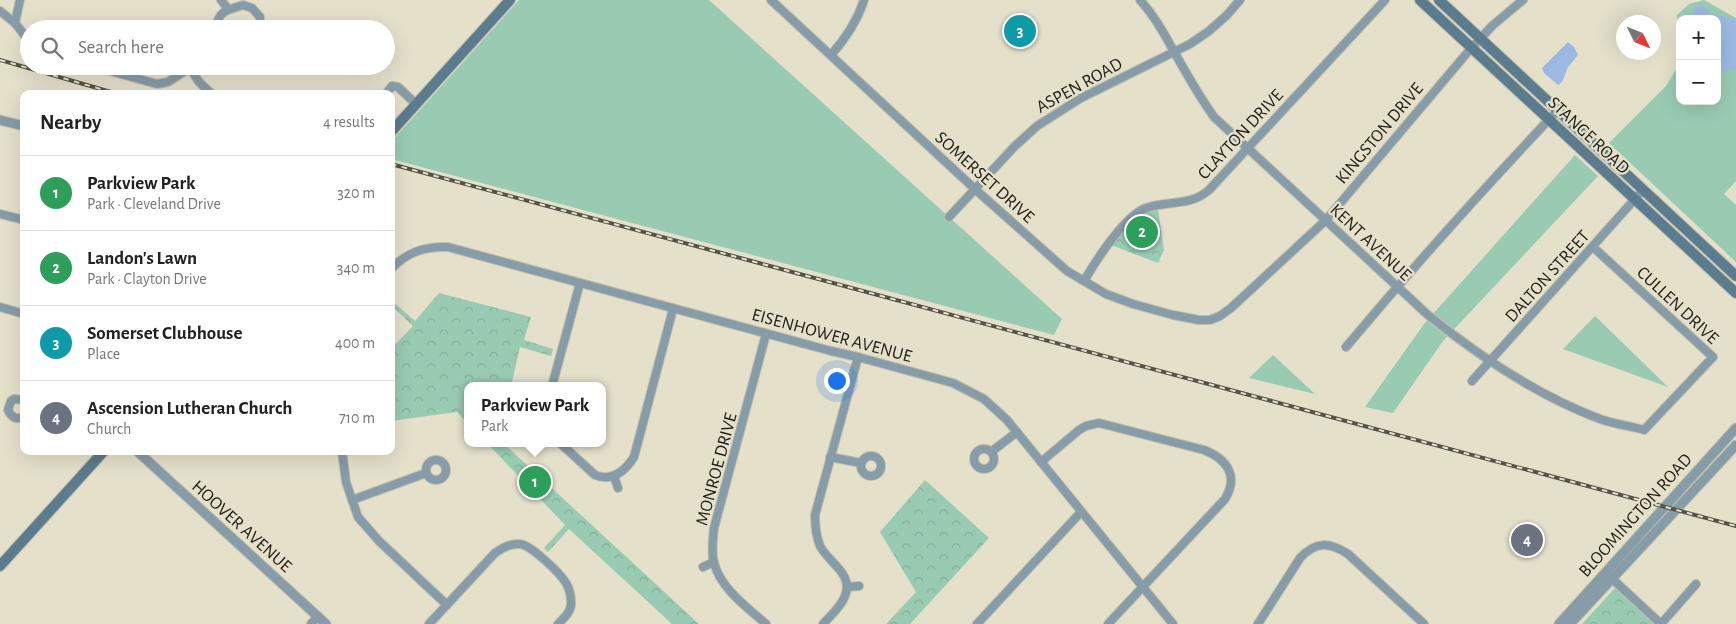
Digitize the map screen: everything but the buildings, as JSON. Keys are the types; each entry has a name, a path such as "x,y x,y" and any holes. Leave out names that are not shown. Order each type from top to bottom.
{"main road":[{"path":"395,128 510,0"},
{"name":"STANGE ROAD","path":"1420,0 1736,293"},
{"name":"STANGE ROAD","path":"1439,0 1736,276"},
{"path":"0,566 100,455"}],"street":[{"path":"15,23 20,0"},
{"path":"221,0 228,9"},
{"name":"SOMERSET DRIVE","path":"771,0 976,190 1067,271 1106,294 1133,304 1173,315 1210,320"},
{"path":"831,55 850,32 864,0"},
{"name":"KENT AVENUE","path":"1140,0 1147,7 1214,117 1428,315 1490,362 1563,404 1602,420 1644,430"},
{"name":"ASPEN ROAD","path":"950,217 1025,136 1037,126 1081,98 1175,53 1209,31 1240,0"},
{"name":"CLAYTON DRIVE","path":"1084,282 1096,259 1134,214 1144,208 1190,201 1200,197 1209,190 1385,0"},
{"name":"KINGSTON DRIVE","path":"1210,320 1231,308 1326,220 1472,48 1501,18 1522,0"},
{"path":"217,20 222,12 243,5 252,8 260,17 260,20"},
{"path":"0,11 20,29"},
{"path":"125,75 158,84 168,82 179,75"},
{"path":"194,75 198,82 207,90"},
{"path":"389,90 392,86 398,87 416,104"},
{"path":"1346,347 1398,286 1558,110"},
{"path":"0,120 20,125"},
{"name":"DALTON STREET","path":"1472,381 1643,190"},
{"path":"0,214 20,219"},
{"name":"EISENHOWER AVENUE","path":"395,265 400,260 422,249 434,246 448,247 831,352 858,357 953,383 969,390 996,409 1017,432 1173,624"},
{"name":"CULLEN DRIVE","path":"1593,247 1713,357 1644,430"},
{"path":"553,382 580,282"},
{"path":"0,308 20,313"},
{"path":"564,447 595,475 601,477 614,476 625,469 634,457 673,309"},
{"name":"MONROE DRIVE","path":"766,334 714,528 712,545 714,562 719,574 731,592 766,624"},
{"path":"822,624 839,606 845,596 847,587 845,578 840,570 829,559 820,544 815,527 815,515 858,357"},
{"path":"8,405 14,399 20,398"},
{"path":"0,402 8,405"},
{"path":"8,405 8,410 13,417 20,417"},
{"path":"1041,462 1079,430 1092,424 1106,424 1204,450 1220,457 1226,464 1231,476 1229,492 1220,505 1108,624"},
{"name":"BLOOMINGTON ROAD","path":"1559,624 1736,428"},
{"path":"991,452 1017,432"},
{"name":"BLOOMINGTON ROAD","path":"1570,624 1736,445"},
{"name":"HOOVER AVENUE","path":"141,455 326,624"},
{"path":"343,455 346,482 358,516 368,530 447,605"},
{"path":"830,456 861,463"},
{"path":"352,500 426,474"},
{"path":"614,476 618,488"},
{"path":"977,624 1081,512"},
{"path":"510,536 513,545"},
{"path":"429,624 494,553 504,547 520,544 529,547 560,574 567,584 571,603 570,610 558,624"},
{"path":"1258,624 1300,558 1308,549 1318,545 1328,545 1348,554 1424,624"},
{"path":"703,567 714,562"},
{"path":"1605,572 1661,624 1696,584"},
{"path":"847,587 859,586"},
{"path":"571,603 580,603"},
{"path":"311,624 318,616"}],"green space":[{"path":"519,0 709,0 1062,319 1054,335 395,160 395,138"},
{"path":"1704,0 1736,18 1736,181 1724,194 1736,205 1736,262 1609,143 1666,86 1676,70 1676,105 1721,105 1721,15 1677,15 1689,4"},
{"path":"1575,155 1598,176 1443,341 1393,413 1365,407 1424,324"},
{"path":"1158,209 1164,250 1158,263 1111,245 1139,215"},
{"path":"439,293 531,317 524,340 553,349 551,356 520,347 512,382 464,382 464,420 457,412 395,420 395,345 413,326 395,309 395,304 415,321"},
{"path":"1595,316 1668,387 1563,349"},
{"path":"1273,355 1315,394 1249,378"},
{"path":"491,447 507,447 699,624 672,624 569,529 548,552 544,548 565,525"},
{"path":"925,480 989,538 910,624 886,624 916,592 880,532"},
{"path":"1615,588 1654,624 1582,624"}],"water":[{"path":"1701,4 1712,14 1716,15 1693,15 1694,9"},
{"path":"1721,16 1736,20 1736,68 1721,73"},
{"path":"1568,42 1574,47 1578,55 1568,67 1562,82 1558,85 1544,73 1542,68"}],"railway":[{"path":"0,60 20,66"},
{"path":"52,75 104,90"},
{"path":"395,165 1736,526"}],"place":[{"name":"Somerset Clubhouse","path":"1020,31"},
{"name":"Landon's Lawn","path":"1142,232"},
{"name":"Parkview Park","path":"535,482"},
{"name":"Ascension Lutheran Church","path":"1527,540"}]}
